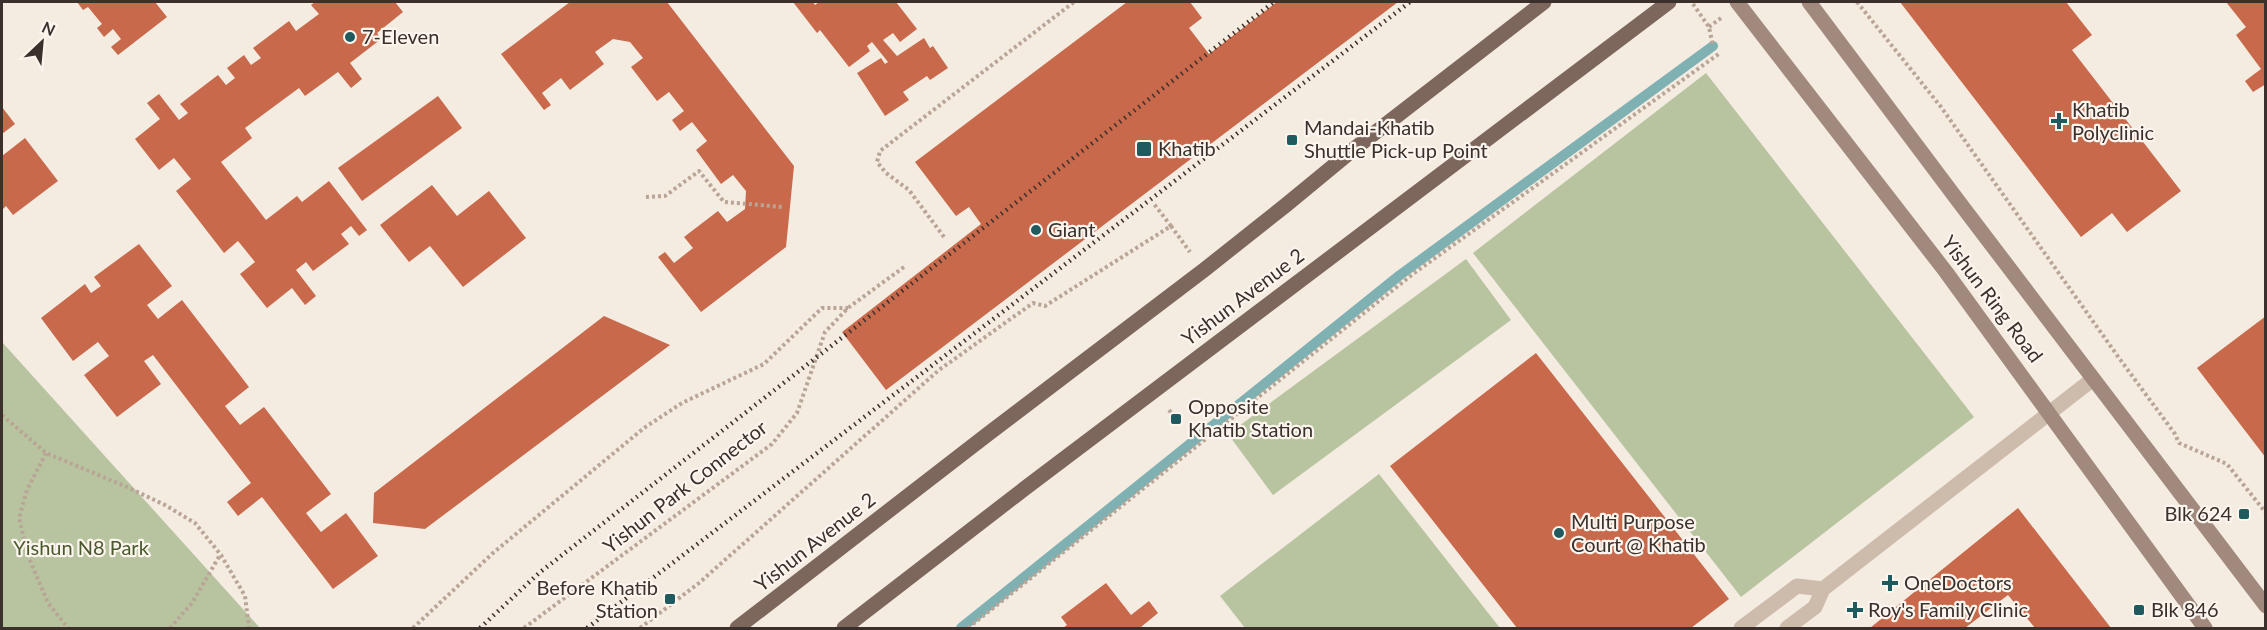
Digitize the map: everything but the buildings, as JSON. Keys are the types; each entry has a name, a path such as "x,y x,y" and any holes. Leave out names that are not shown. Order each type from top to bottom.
{"main road":[{"name":"Yishun Avenue 2","path":"737,628 1204,270 1353,149 1544,2"},
{"name":"Yishun Avenue 2","path":"844,628 1024,489 1669,2"},
{"name":"Yishun Ring Road","path":"1737,2 1946,272 2205,628"},
{"name":"Yishun Ring Road","path":"1809,2 2265,606"}],"lane":[{"path":"1787,628 1815,607 1823,590 2093,379"},
{"path":"1741,628 1797,586 1823,590"}],"path":[{"path":"944,237 909,190 885,173 877,162 880,151 1074,2"},
{"path":"1691,2 1709,27 1713,46"},
{"path":"1857,2 1941,107 2175,434 2179,443 2227,464 2265,513"},
{"path":"968,628 1413,274 1720,53"},
{"path":"646,197 665,196 699,171 724,202 783,207"},
{"path":"1154,204 1204,270"},
{"path":"640,628 699,583 939,370 1033,303 1046,306 1172,226"},
{"name":"Yishun Park Connector","path":"524,628 772,444 797,413 825,332 848,308 904,267"},
{"path":"413,628 493,553 581,483 644,428 682,403 764,364 822,308 848,308"},
{"path":"2,415 46,453 165,505 195,523 221,555 245,596 249,628"},
{"path":"46,453 27,490 19,518 28,556 48,603 68,628"},
{"path":"170,628 192,603 221,555"}],"green space":[{"path":"1706,73 1974,417 1741,597 1473,253"},
{"path":"1466,259 1511,320 1273,495 1228,434"},
{"name":"Yishun N8 Park","path":"2,342 260,628 2,628"},
{"path":"1379,474 1500,628 1245,628 1220,596"}],"waterway":[{"path":"961,628 1400,275 1713,46"}],"railway":[{"path":"480,628 539,573 1274,2"},
{"path":"587,628 1410,2"}],"place":[{"name":"7-Eleven","path":"350,37"},
{"name":"Khatib Polyclinic","path":"2059,121"},
{"name":"Mandai-Khatib Shuttle Pick-up Point","path":"1292,140"},
{"name":"Khatib","path":"1144,149"},
{"name":"Giant","path":"1036,230"},
{"name":"Opposite Khatib Station","path":"1176,419"},
{"name":"Blk 624","path":"2244,514"},
{"name":"Multi Purpose Court @ Khatib","path":"1559,533"},
{"name":"OneDoctors","path":"1890,583"},
{"name":"Before Khatib Station","path":"670,599"},
{"name":"Roy's Family Clinic","path":"1855,610"},
{"name":"Blk 846","path":"2139,610"}]}
